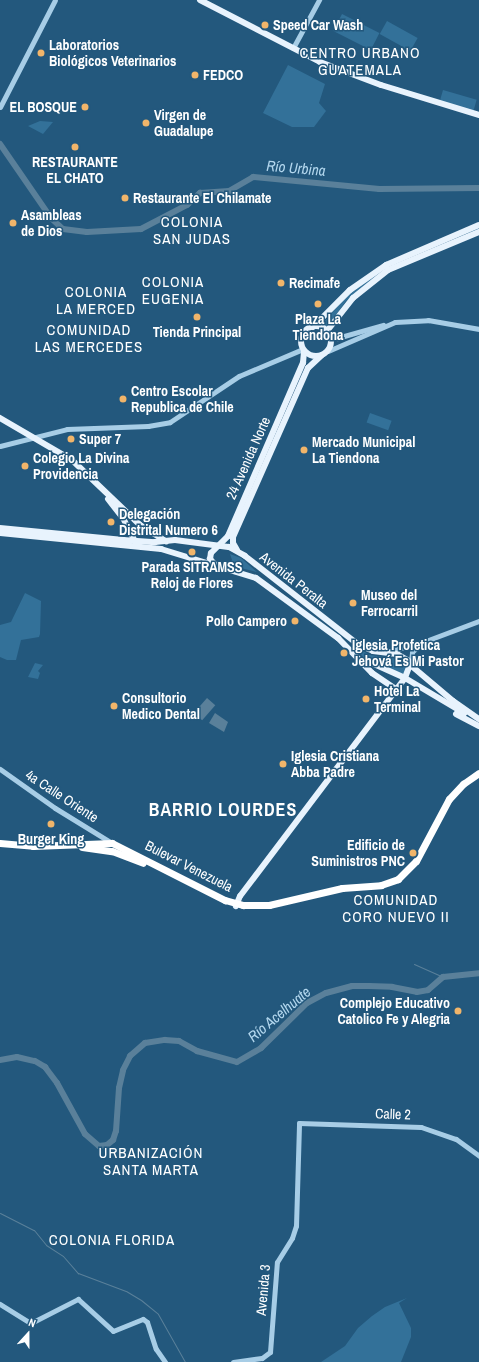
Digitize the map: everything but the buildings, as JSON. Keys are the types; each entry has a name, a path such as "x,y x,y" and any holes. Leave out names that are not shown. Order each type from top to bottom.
{"highway":[{"name":"Bulevar Venezuela","path":"0,843 33,846 112,843 219,898 236,905 269,905 342,888 381,885 398,879 416,861 449,799 463,784 479,773"},
{"name":"Bulevar Venezuela","path":"0,847 84,847 106,850 147,864 226,904 245,909 271,908 341,892 383,889 399,883 418,864 455,798 479,778"},
{"path":"106,850 111,848 112,843"},
{"path":"226,904 236,905 245,909"}],"main road":[{"path":"200,0 293,48 350,74 479,115"},
{"path":"313,327 321,327 328,333 331,342 328,351 322,355 313,356 303,350 302,336 350,290 386,264 479,225"},
{"path":"328,333 353,298 388,270 479,232"},
{"name":"24 Avenida Norte","path":"216,547 228,536 303,363 303,350"},
{"name":"24 Avenida Norte","path":"238,551 234,546 233,537 308,368 322,355"},
{"path":"0,413 72,460 158,542 215,565 254,574 278,587"},
{"path":"0,419 71,456 152,530 175,540"},
{"path":"34,436 64,458 109,500 123,518 138,546"},
{"path":"140,525 154,536 167,541 216,547 242,556 342,638 373,666 404,680 479,720"},
{"name":"Avenida Peralta","path":"0,528 134,541 158,542 175,540 238,551 359,645 402,656 411,664"},
{"name":"Avenida Peralta","path":"0,532 164,550 251,576 269,585 338,638 365,663 372,672 396,690"},
{"path":"215,565 210,556 216,547"},
{"path":"342,638 364,651 399,658 411,664 452,701 479,720"},
{"name":"Avenida Peralta","path":"365,663 404,680"},
{"path":"236,905 404,680 411,664"},
{"path":"404,680 479,726"}],"street":[{"path":"0,107 55,0"},
{"path":"293,48 319,0"},
{"path":"328,333 337,338 384,325 428,320 479,329"},
{"path":"328,351 384,325"},
{"path":"0,446 34,436 67,429 148,426 170,422 239,376 303,350"},
{"path":"384,652 422,642 479,621"},
{"path":"411,664 412,652 422,642"},
{"name":"4a Calle Oriente","path":"0,769 55,808 112,843"},
{"name":"Calle 2","path":"299,1123 421,1126 456,1139 479,1156"},
{"name":"Avenida 3","path":"233,1362 262,1358 270,1352 277,1262 292,1238 296,1226 299,1123"},
{"path":"0,1304 31,1323 78,1299 113,1331 138,1319 143,1319 147,1322 156,1349 165,1362"}],"shaded area":[{"path":"342,14 379,33 371,50 333,31"},
{"path":"387,21 418,38 410,51 380,34"},
{"path":"288,65 325,84 319,103 326,111 314,127 292,127 263,113"},
{"path":"443,90 477,100 473,111 440,102"},
{"path":"40,121 53,122 43,134 28,126"},
{"path":"479,227 479,230 400,263 466,234"},
{"path":"383,270 346,301 327,327 322,324 349,294 371,276"},
{"path":"370,413 392,421 388,430 367,422"},
{"path":"230,554 241,558 257,572 228,565 232,560"},
{"path":"25,593 41,601 40,634 39,637 21,640 16,660 7,660 0,657 0,625 11,622"},
{"path":"352,645 370,655 399,659 407,665 404,675 365,659"},
{"path":"35,663 43,665 38,671 40,673 38,679 28,677"},
{"path":"207,698 215,705 202,720 194,713"},
{"path":"215,713 228,722 224,732 209,723"},
{"path":"407,1298 399,1303 411,1328 411,1337 401,1362 321,1362 345,1346 358,1328 372,1316 385,1307"}],"waterway":[{"name":"Río Urbina","path":"0,144 51,218 63,229 87,232 141,229 187,205 200,193 229,191 253,177 379,189 479,188"},
{"path":"414,964 443,977"},
{"name":"Río Acelhuate","path":"0,1060 17,1057 35,1061 45,1067 57,1083 85,1134 99,1146 107,1145 113,1140 116,1131 119,1088 123,1070 130,1056 145,1043 165,1040 179,1041 197,1051 237,1062 261,1048 307,1003 326,993 352,986 392,987 417,992 428,990 443,977 479,973"},
{"path":"0,1213 34,1230 46,1245 63,1256 78,1273 126,1291 141,1300 158,1314 185,1362"}],"place":[{"name":"Speed Car Wash","path":"265,25"},
{"name":"Laboratorios Biológicos Veterinarios","path":"41,53"},
{"name":"FEDCO","path":"195,75"},
{"name":"EL BOSQUE","path":"85,107"},
{"name":"Virgen de Guadalupe","path":"146,123"},
{"name":"RESTAURANTE EL CHATO","path":"75,147"},
{"name":"Restaurante El Chilamate","path":"125,198"},
{"name":"Asambleas de Dios","path":"13,223"},
{"name":"Recimafe","path":"281,283"},
{"name":"Plaza La Tiendona","path":"318,304"},
{"name":"Tienda Principal","path":"197,317"},
{"name":"Centro Escolar Republica de Chile","path":"123,399"},
{"name":"Super 7","path":"71,439"},
{"name":"Mercado Municipal La Tiendona","path":"304,450"},
{"name":"Colegio La Divina Providencia","path":"25,466"},
{"name":"Delegación Distrital Numero 6","path":"111,522"},
{"name":"Parada SITRAMSS Reloj de Flores","path":"192,552"},
{"name":"Museo del Ferrocarril","path":"353,603"},
{"name":"Pollo Campero","path":"295,621"},
{"name":"Iglesia Profetica Jehová Es Mi Pastor","path":"344,653"},
{"name":"Hotel La Terminal","path":"366,699"},
{"name":"Consultorio Medico Dental","path":"114,706"},
{"name":"Iglesia Cristiana Abba Padre","path":"283,764"},
{"name":"Burger King","path":"51,824"},
{"name":"Edificio de Suministros PNC","path":"413,853"},
{"name":"Complejo Educativo Catolico Fe y Alegria","path":"458,1011"}],"district":[{"name":"CENTRO URBANO GUATEMALA","path":"360,60"},
{"name":"COLONIA SAN JUDAS","path":"192,230"},
{"name":"COLONIA EUGENIA","path":"173,290"},
{"name":"COLONIA LA MERCED","path":"96,300"},
{"name":"COMUNIDAD LAS MERCEDES","path":"89,338"},
{"name":"BARRIO LOURDES","path":"223,810"},
{"name":"COMUNIDAD CORO NUEVO II","path":"396,908"},
{"name":"URBANIZACIÓN SANTA MARTA","path":"151,1160"},
{"name":"COLONIA FLORIDA","path":"112,1240"}]}
